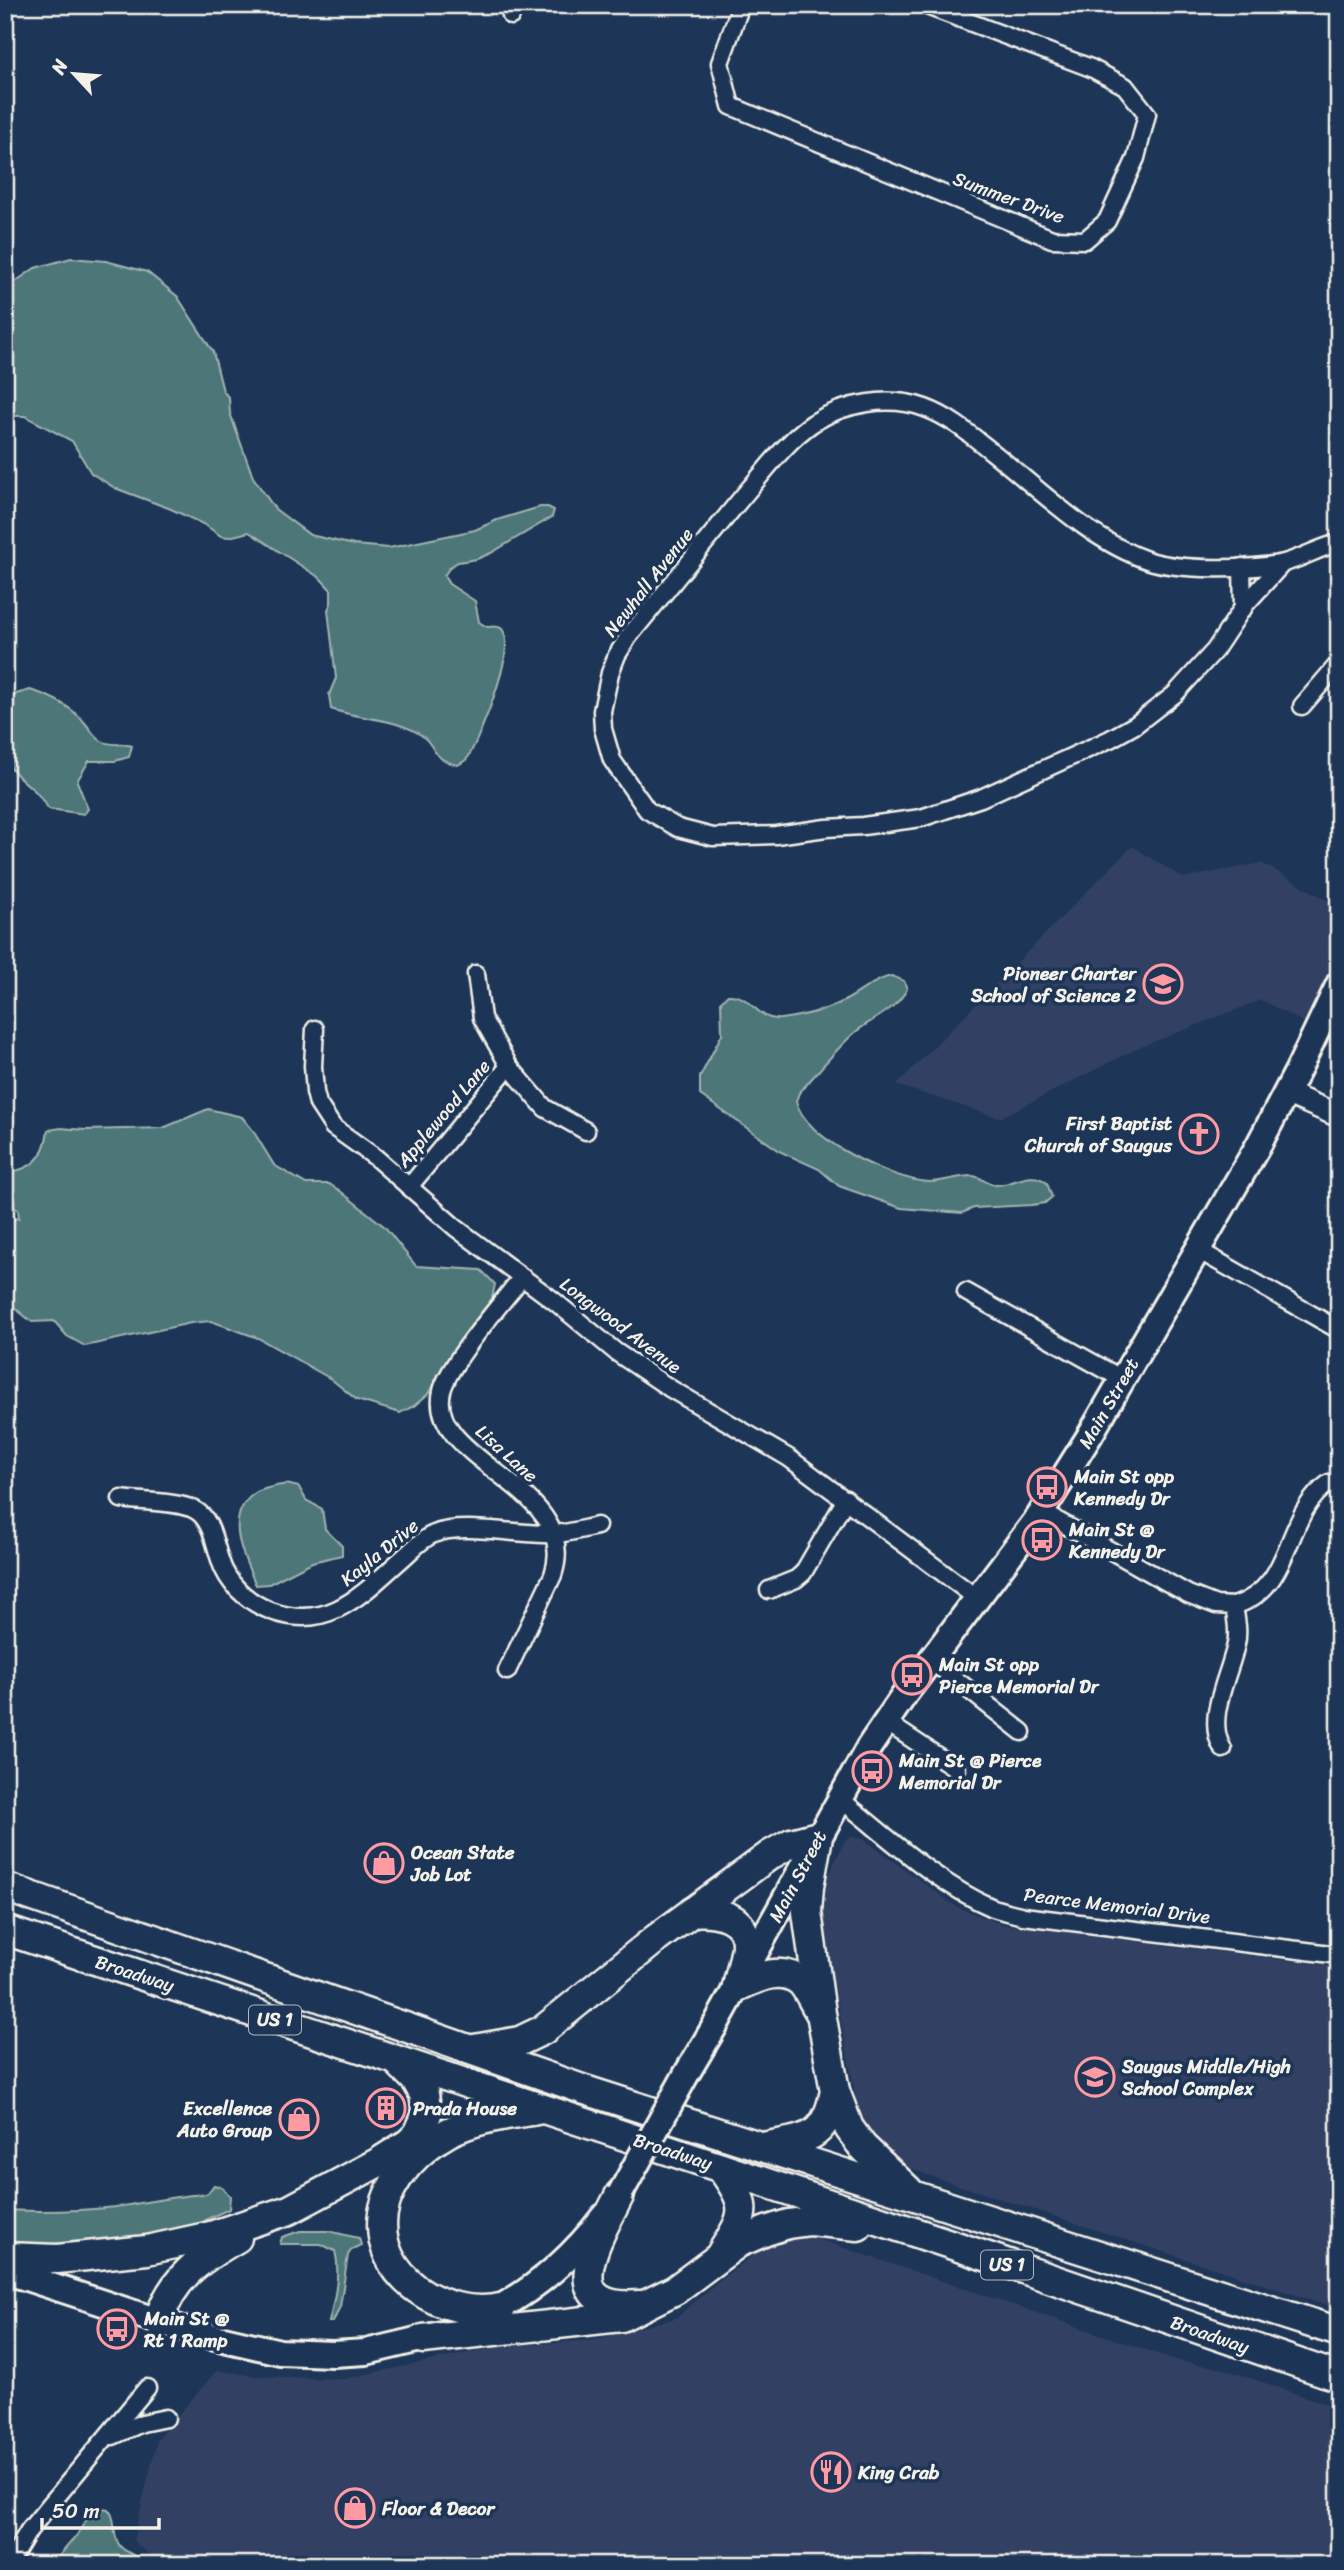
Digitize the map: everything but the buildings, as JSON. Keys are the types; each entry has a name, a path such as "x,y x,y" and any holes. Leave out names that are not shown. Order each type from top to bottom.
{"highway":[{"path":"471,2050 520,2041 543,2030 692,1912 770,1855 791,1843 818,1836 808,1887 807,1912 835,2091 849,2128 862,2146 877,2163 918,2198"},
{"name":"Broadway","path":"5,1888 562,2082 1339,2332"},
{"path":"692,1912 721,1913 731,1918 741,1929 746,1947 737,1987"},
{"name":"Broadway","path":"5,1930 919,2233 1339,2377"},
{"path":"737,1987 772,1973 788,1976 802,1983 821,2013"},
{"path":"562,2082 548,2049 551,2038 565,2014"},
{"path":"158,2321 169,2294 189,2269 214,2252 379,2162 418,2134 427,2114 424,2094 416,2080 398,2062"},
{"path":"761,2147 814,2134 830,2113 835,2091"},
{"path":"501,2308 480,2311 457,2309 418,2291 399,2272 389,2255 384,2237 383,2214 388,2197 402,2172 438,2138 482,2119 544,2109"},
{"path":"719,2256 738,2227 742,2208 739,2195 721,2168"},
{"path":"620,2194 590,2256 587,2266 589,2280 595,2292 609,2304 646,2305"},
{"path":"5,2258 58,2259 147,2250 211,2236 289,2210"},
{"path":"423,2339 614,2319 630,2315 675,2291 719,2256 755,2235 796,2223 822,2221 919,2233"}],"main road":[{"name":"Main Street","path":"5,2271 227,2342 301,2354 366,2352 423,2339 464,2325 524,2294 569,2256 594,2229 620,2194 737,1987 818,1836 886,1721 1042,1512 1122,1380 1286,1093 1339,984"}],"street":[{"name":"Summer Drive","path":"741,5 720,63 730,106 1052,239 1085,240 1107,221 1136,158 1147,114 1125,86 1091,68 924,5"},
{"name":"Newhall Avenue","path":"1283,563 1242,609 1215,650 1175,694 1135,725 981,798 921,818 776,835 732,838 694,834 646,810 612,760 603,729 602,711 610,673 629,636 778,455 810,425 846,408 890,402 909,404 938,414 971,435 1086,527 1119,548 1167,565 1242,567 1283,563 1326,546 1339,544"},
{"path":"1321,550 1339,554"},
{"path":"1242,567 1242,609"},
{"path":"1302,706 1339,663"},
{"name":"Applewood Lane","path":"476,974 484,1021 509,1066 545,1108 586,1130"},
{"name":"Longwood Avenue","path":"315,1029 314,1082 318,1104 334,1127 375,1157 456,1228 653,1377 773,1447 978,1599"},
{"name":"Applewood Lane","path":"409,1187 509,1066"},
{"path":"1286,1093 1339,1116"},
{"path":"1198,1251 1339,1330"},
{"name":"Lisa Lane","path":"522,1277 452,1370 442,1392 442,1406 445,1421 454,1435 521,1493 542,1514 555,1534"},
{"path":"966,1292 1122,1380"},
{"path":"1042,1512 1188,1594 1216,1605 1234,1606 1251,1599 1270,1581 1286,1556 1308,1502 1329,1483"},
{"name":"Kayla Drive","path":"121,1499 183,1506 197,1511 204,1518 223,1569 235,1587 260,1606 291,1616 322,1615 345,1606 437,1532 479,1530 555,1534 597,1526"},
{"path":"769,1590 796,1579 806,1570 846,1499"},
{"path":"507,1671 553,1575 557,1559 555,1534"},
{"path":"1223,1749 1217,1734 1218,1715 1236,1643 1234,1606"},
{"path":"931,1660 1022,1732"},
{"path":"886,1721 957,1769"},
{"name":"Pearce Memorial Drive","path":"840,1799 936,1874 960,1891 992,1907 1023,1916 1339,1955"},
{"path":"8,2565 22,2539 147,2388"},
{"path":"107,2438 142,2423 166,2418"}],"shaded area":[{"name":"Pioneer Charter School of Science 2","path":"1132,846 1183,878 1262,863 1339,907 1339,969 1310,1026 1261,1000 1138,1048 1000,1118 896,1085"},
{"name":"Saugus Middle/High School Complex","path":"852,1837 863,1839 957,1907 1001,1924 1339,1967 1339,2309 930,2176 910,2168 880,2144 864,2123 857,2105 823,1925 826,1881 845,1840"},
{"path":"806,2235 1179,2361 1224,2369 1339,2408 1339,2565 161,2565 133,2541 157,2440 217,2370 256,2376 344,2379 496,2347 594,2340 676,2318 755,2254 779,2242"}],"green space":[{"path":"71,258 106,261 147,272 177,296 213,352 223,391 229,398 230,413 253,477 275,509 310,535 354,545 389,548 475,530 540,507 554,510 552,517 491,553 477,559 458,562 450,567 444,576 449,584 475,601 479,622 487,627 502,629 506,639 502,671 496,691 475,744 465,761 458,765 443,759 426,739 411,729 331,709 329,695 336,678 328,610 331,590 320,578 249,532 229,537 221,536 171,509 115,488 91,473 72,441 25,416 5,416 5,289 35,268"},
{"path":"30,690 68,707 104,742 132,746 129,757 115,761 89,761 77,781 88,809 84,814 49,809 5,761 5,705 16,694"},
{"path":"892,976 904,981 907,989 902,997 889,1010 852,1035 799,1093 796,1101 802,1115 832,1143 873,1166 894,1174 929,1182 972,1176 996,1185 1035,1177 1047,1183 1052,1197 1045,1203 974,1208 962,1213 901,1208 839,1186 819,1169 781,1152 700,1095 700,1077 722,1034 721,1001 728,995 743,998 766,1016 781,1019 829,1008"},
{"path":"208,1109 242,1117 274,1165 306,1184 329,1184 339,1190 385,1227 416,1266 481,1270 495,1284 492,1299 444,1364 428,1394 414,1406 400,1413 357,1400 331,1379 258,1338 211,1321 85,1346 67,1336 54,1321 32,1322 5,1300 5,1221 19,1218 18,1210 5,1201 5,1174 23,1169 36,1161 44,1149 48,1130 163,1128"},
{"path":"286,1484 299,1487 306,1500 322,1509 325,1529 342,1546 342,1555 312,1562 269,1584 256,1585 239,1538 240,1513 245,1502 255,1493"},
{"path":"214,2185 221,2187 230,2196 229,2209 207,2219 192,2230 96,2242 80,2247 5,2244 5,2210 60,2211 115,2207 207,2194"},
{"path":"300,2231 328,2231 359,2238 361,2245 352,2249 348,2255 340,2307 333,2322 329,2322 337,2277 335,2251 321,2244 280,2244 282,2237"},
{"path":"94,2507 108,2509 111,2513 117,2542 123,2549 156,2565 61,2565 59,2556 77,2535"}],"place":[{"name":"Pioneer Charter School of Science 2","path":"1163,984"},
{"name":"First Baptist Church of Saugus","path":"1199,1134"},
{"name":"Main St opp Kennedy Dr","path":"1047,1487"},
{"name":"Main St @ Kennedy Dr","path":"1042,1540"},
{"name":"Main St opp Pierce Memorial Dr","path":"912,1675"},
{"name":"Main St @ Pierce Memorial Dr","path":"872,1771"},
{"name":"Ocean State Job Lot","path":"384,1863"},
{"name":"Saugus Middle/High School Complex","path":"1095,2077"},
{"name":"Prada House","path":"386,2108"},
{"name":"Excellence Auto Group","path":"299,2119"},
{"name":"Main St @ Rt 1 Ramp","path":"117,2329"},
{"name":"King Crab","path":"831,2472"},
{"name":"Floor & Decor","path":"355,2508"}]}
